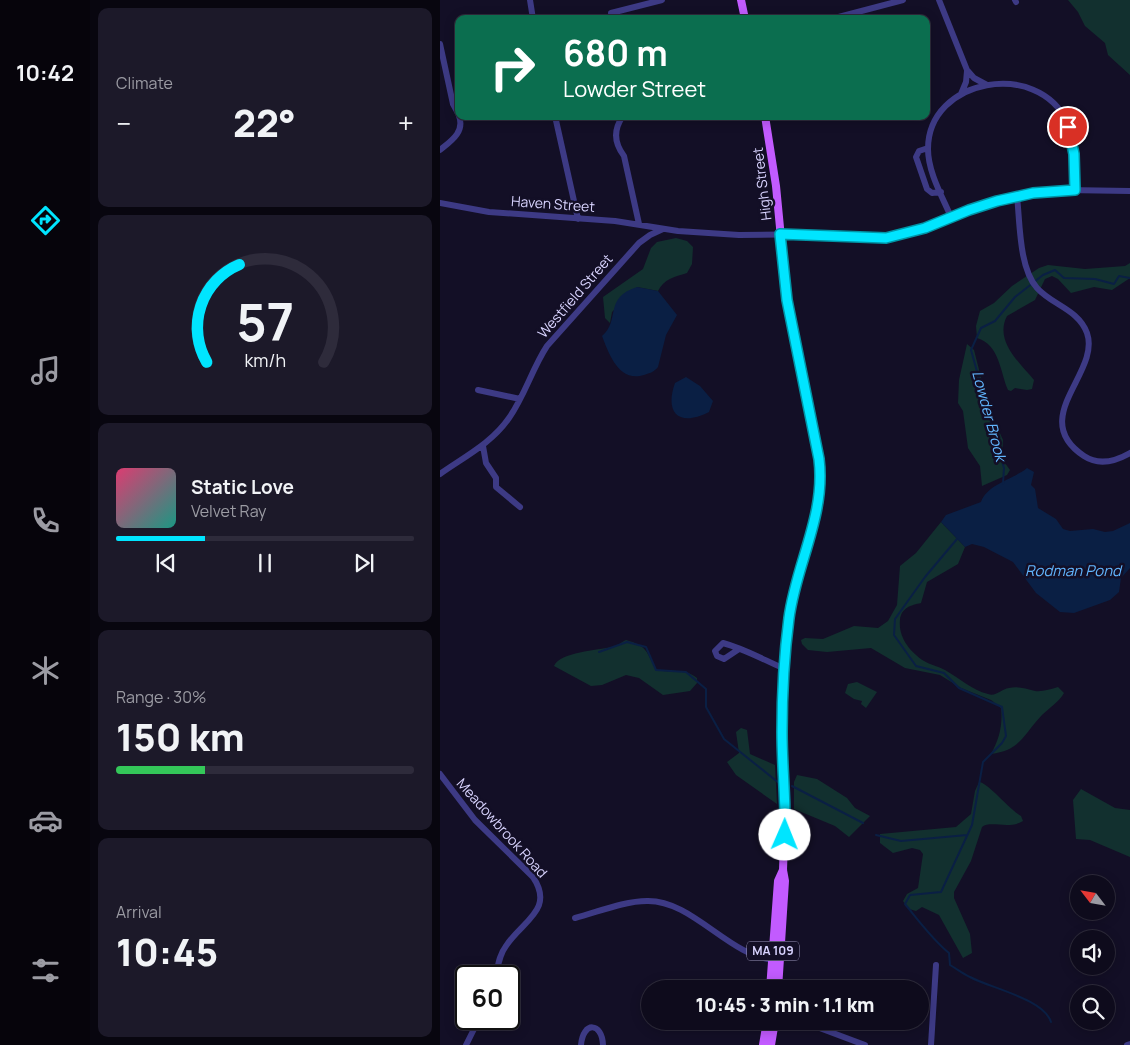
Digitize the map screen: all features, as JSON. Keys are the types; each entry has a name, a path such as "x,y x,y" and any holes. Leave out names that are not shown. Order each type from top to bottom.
{"main road":[{"path":"741,0 743,15"},
{"name":"High Street","path":"766,120 775,176 787,300 819,459 821,482 816,519 790,606 782,730 786,810 782,870 778,881 775,960 772,980"},
{"name":"High Street","path":"775,960 777,980"},
{"path":"763,1045 766,1030"},
{"path":"771,1045 774,1030"}],"street":[{"path":"530,0 532,15"},
{"path":"611,13 662,0"},
{"path":"846,15 903,0"},
{"path":"939,0 967,70 974,78 986,85"},
{"path":"440,44 455,108"},
{"path":"961,94 966,82 967,70"},
{"path":"951,217 931,169 928,148 930,133 937,116 949,102 961,94 986,85 1004,83 1021,85 1041,94 1056,105 1066,122 1072,142 1075,190"},
{"path":"440,150 455,137 460,129 459,120"},
{"path":"556,120 578,218"},
{"path":"620,120 615,134 618,148 624,156 639,224"},
{"path":"928,148 919,151 916,157 927,189 932,193 941,192"},
{"path":"664,228 738,235 780,234 880,238 925,228 987,204 1016,196 1075,190 1130,191"},
{"path":"1016,196 1025,265 1034,284 1078,318 1087,333 1089,342 1086,357 1062,416 1062,427 1067,441 1085,457 1099,462 1110,462 1130,453"},
{"name":"Haven Street","path":"440,203 489,212 578,218 664,228"},
{"name":"Westfield Street","path":"440,474 483,446 508,420 520,400 536,363 556,334 639,244 650,235 664,228"},
{"path":"478,390 520,400"},
{"path":"483,446 486,463 496,478 496,487 520,506"},
{"path":"739,649 785,669"},
{"name":"Meadowbrook Road","path":"440,774 475,820 532,877 540,888 541,897 538,908 506,945 500,956 498,965"},
{"path":"575,918 641,901 660,902 677,909 752,955 775,960"},
{"path":"930,1045 936,965"},
{"path":"581,1045 582,1034 586,1029 592,1027 598,1030 603,1037 603,1045"},
{"path":"466,1045 474,1030"},
{"path":"825,1030 865,1045"}],"green space":[{"path":"1068,0 1130,0 1130,75 1108,55 1105,43 1085,26 1078,12"},
{"path":"676,238 687,241 693,247 692,264 687,273 666,281 658,291 637,287 612,312 610,323 605,318 603,297 643,269 651,248 657,242"},
{"path":"1130,263 1130,278 1112,290 1094,287 1071,293 1058,279 1052,276 1045,279 1035,300 1007,316 1004,325 1006,343 1016,359 1034,380 1032,389 1015,388 1011,391 1008,390 995,353 985,342 977,338 976,326 980,311 994,303 1012,286 1039,268 1048,265 1085,269 1125,266"},
{"path":"967,344 974,350 989,409 1003,440 1002,459 1010,470 1007,475 982,486 980,466 968,448 963,411 958,403 959,380"},
{"path":"941,522 965,547 958,564 927,582 921,603 910,606 902,613 900,626 906,644 914,653 929,664 945,670 971,687 991,695 1016,687 1038,691 1058,687 1064,693 1021,740 1009,749 1001,752 991,754 1000,732 1001,708 991,700 961,688 940,675 905,668 871,648 827,652 808,650 802,644 801,640 805,638 823,639 854,626 878,628 888,621 897,605 900,566 916,553"},
{"path":"626,640 643,647 656,669 692,674 697,678 697,683 690,691 663,695 639,678 626,675 602,685 591,686 554,666 558,661 571,655 612,647"},
{"path":"857,682 877,692 866,708 861,704 862,701 854,699 845,693 848,684"},
{"path":"741,728 747,730 750,754 775,765 777,804 736,775 727,762 739,753 736,732"},
{"path":"797,775 817,779 847,798 855,808 870,816 849,837 835,826 794,809 794,782"},
{"path":"979,782 987,786 1021,816 1023,821 1012,825 990,824 982,827 971,861 954,892 954,898 970,934 972,953 963,958 939,915 922,907 916,911 909,909 903,901 907,894 918,888 923,854 920,850 912,848 893,853 880,843 880,834 956,827 971,814 975,791"},
{"path":"1081,789 1115,808 1130,810 1130,857 1090,840 1076,839 1073,800"}],"water":[{"path":"637,287 658,291 677,315 666,335 658,367 650,373 635,376 628,375 616,365 602,336 608,330 616,303 620,297"},
{"path":"686,377 700,386 713,401 709,412 699,416 683,418 673,410 672,394 675,383"},
{"name":"Rodman Pond","path":"1027,468 1034,472 1031,485 1035,489 1038,508 1056,519 1063,529 1070,531 1093,529 1105,532 1113,531 1130,523 1130,568 1121,578 1119,592 1110,600 1074,613 1060,612 1036,593 1013,562 984,547 972,544 965,547 941,522 946,515 981,502 984,496 995,486"}],"waterway":[{"name":"Lowder Brook","path":"1003,484 1004,468 971,350 981,328 995,321 1015,297 1043,275 1055,270 1064,278 1095,279 1114,284 1119,276 1130,278"},
{"name":"Lowder Brook","path":"957,539 925,577 895,619 894,635 916,666 944,673 959,688 1002,707 1006,736 1002,743 983,762 972,825 941,892 910,895 905,904 931,936 949,953 950,965 979,981 1028,1001 1046,1014 1051,1022"},
{"path":"599,652 627,642 646,647 656,670 686,672 706,689 706,707 724,739 779,783"},
{"path":"792,786 863,823"},
{"path":"876,835 901,841 967,835"}],"route":[{"path":"785,835 782,730 788,622 790,606 801,565 816,519 821,475 806,392 796,353 787,300 780,234 820,234 886,238 913,232 969,210 1007,198 1058,190 1075,190 1074,154 1068,127"}]}
